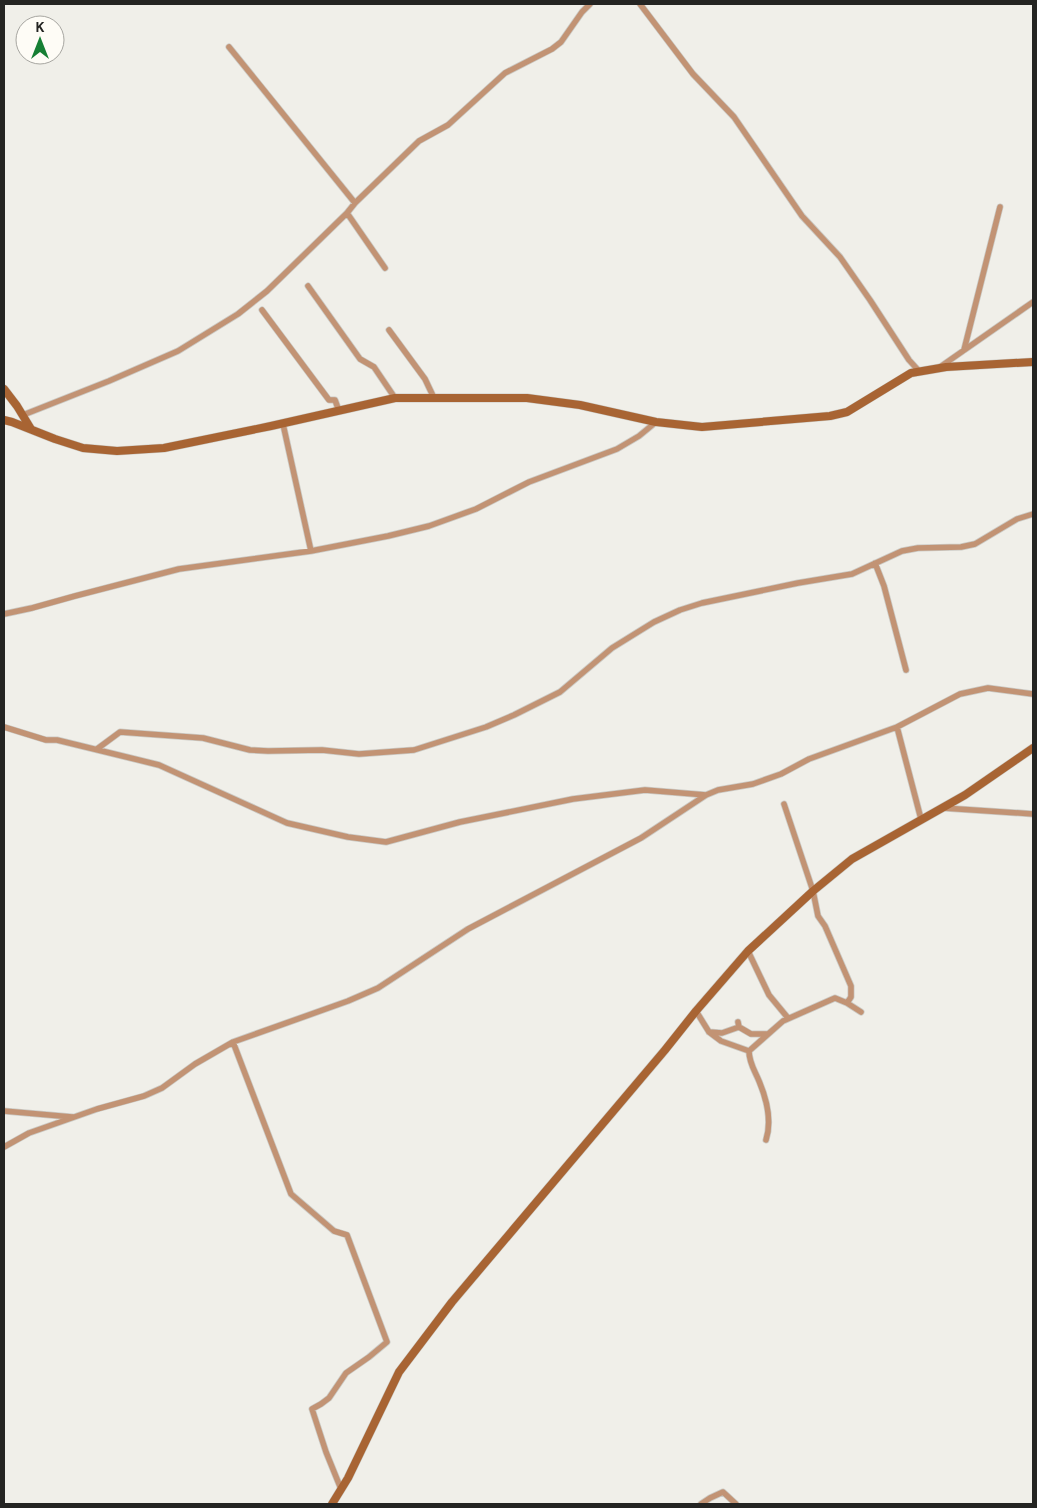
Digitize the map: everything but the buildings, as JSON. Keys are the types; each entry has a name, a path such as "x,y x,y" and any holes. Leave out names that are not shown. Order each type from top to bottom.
{"street":[{"path":"23,415 178,351 238,314 268,291 347,213 354,203 419,142 448,125 505,73 552,49 561,42 582,12 590,4"},
{"path":"640,4 693,74 734,117 802,216 840,257 909,360 920,372"},
{"path":"229,47 354,203"},
{"path":"964,350 1000,207"},
{"path":"347,213 385,268"},
{"path":"308,286 360,359 374,367 395,398"},
{"path":"938,368 1033,302"},
{"path":"262,310 329,400 335,400 339,410"},
{"path":"389,330 425,379 434,398"},
{"path":"4,420 83,448 108,451 164,448 283,424 395,398 527,398 580,405 656,422 702,427 830,416 847,412 911,373 938,368 1033,362"},
{"path":"4,389 31,429"},
{"path":"4,614 179,569 311,551 429,526 476,509 529,482 617,449 639,436 656,422"},
{"path":"283,424 311,551"},
{"path":"97,750 120,732 203,738 250,750 322,750 359,754 414,750 486,727 560,692 612,648 654,622 680,610 702,603 852,574 910,549 962,547 975,544 1017,518 1033,514"},
{"path":"875,564 884,586 906,670"},
{"path":"4,1147 29,1133 144,1096 162,1088 195,1064 233,1042 348,1001 378,988 468,930 641,838 706,795 718,790 753,784 781,774 809,759 897,726 960,694 988,688 1033,694"},
{"path":"897,726 921,819"},
{"path":"4,727 46,740 57,740 159,765 287,823 348,837 386,842 460,822 573,799 645,790 706,795"},
{"path":"332,1504 399,1372 422,1341 452,1302 665,1050 696,1010 748,951 813,891 852,859 965,794 1033,748"},
{"path":"784,804 813,891 818,916 825,926 851,986 851,997 847,1003"},
{"path":"940,808 1033,814"},
{"path":"748,951 769,995 788,1018"},
{"path":"766,1140 770,1130 769,1120 762,1089 749,1060 749,1051 783,1021 835,998 861,1012"},
{"path":"696,1010 709,1032 721,1041 749,1051"},
{"path":"709,1032 722,1033 739,1024 751,1034 768,1034"},
{"path":"233,1042 292,1194 334,1231 347,1235 386,1342 346,1372 329,1398 312,1409 341,1489"},
{"path":"4,1111 74,1117"},
{"path":"702,1504 723,1492 736,1504"}]}
